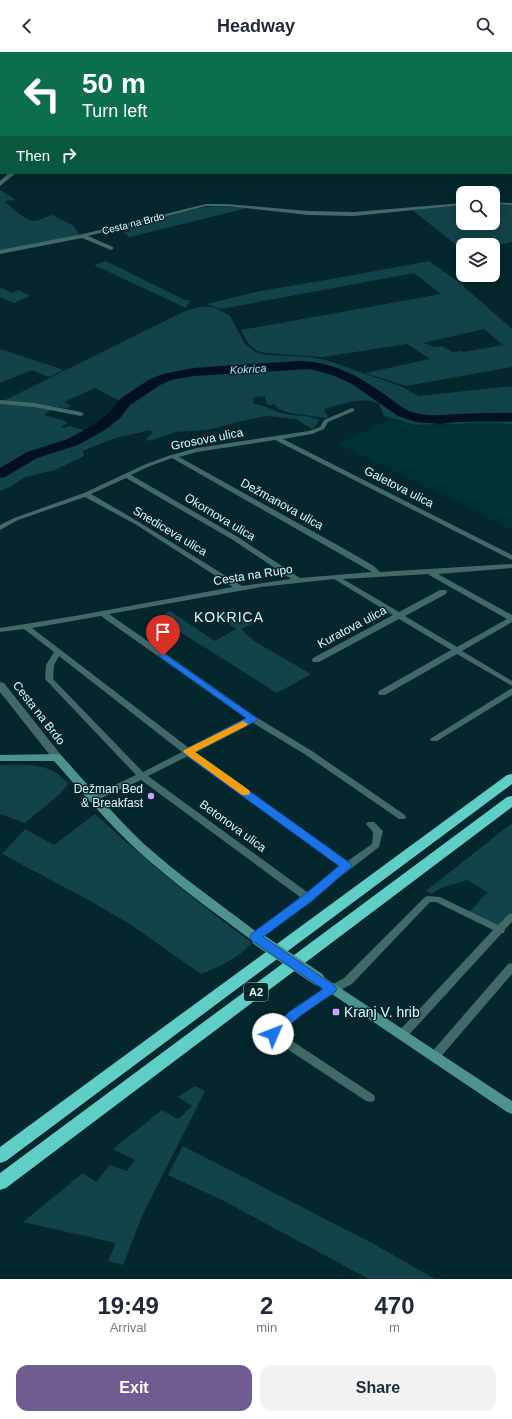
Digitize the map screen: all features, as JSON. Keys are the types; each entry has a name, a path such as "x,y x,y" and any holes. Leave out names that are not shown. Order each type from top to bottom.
{"highway":[{"name":"A2","path":"0,1156 512,778"},
{"name":"A2","path":"0,1183 512,800"}],"main road":[{"path":"0,758 57,757 113,819 141,847 200,895 257,938 331,989 512,1108"}],"street":[{"path":"0,184 12,174"},
{"path":"500,203 512,204"},
{"name":"Cesta na Brdo","path":"0,252 83,236 206,205 228,205 308,212 354,214 456,205"},
{"name":"Cesta na Brdo","path":"83,236 111,248"},
{"path":"1,400 81,414"},
{"name":"Grosova ulica","path":"0,528 16,519 86,494 148,465 173,456 197,450 318,431 322,428 326,421 352,410"},
{"name":"Galetova ulica","path":"276,438 512,558"},
{"name":"Dežmanova ulica","path":"173,456 338,549 371,568 378,574"},
{"name":"Okornova ulica","path":"127,476 221,529 264,556 298,580"},
{"name":"Snediceva ulica","path":"86,494 137,523 242,589"},
{"name":"Cesta na Rupo","path":"0,630 104,614 298,580 512,566"},
{"path":"382,693 512,618 431,572"},
{"name":"Kuratova ulica","path":"337,578 512,684"},
{"name":"Kuratova ulica","path":"316,660 443,592"},
{"path":"104,614 253,719 309,753 402,817"},
{"path":"26,627 188,752 346,866"},
{"name":"Betonova ulica","path":"58,652 50,665 49,679 142,776 308,898"},
{"name":"Cesta na Brdo","path":"0,685 57,757"},
{"path":"434,739 512,691"},
{"path":"94,798 142,776 253,719"},
{"path":"257,938 346,866 376,845 378,832 370,824"},
{"path":"370,1098 273,1034 293,1015 331,989 348,981 428,899 436,899 501,930"},
{"path":"402,1035 501,930 512,916"},
{"path":"434,1057 512,967"}],"shaded area":[{"path":"0,190 16,200 5,201 26,219 35,221 52,215 74,226 79,234 0,252"},
{"path":"500,204 512,205 512,242 500,245 500,238 456,238 456,245 412,210 456,206 456,230 500,230"},
{"path":"227,205 251,207 130,237 123,233 130,231 130,229 124,226 199,208"},
{"path":"106,261 185,300 190,300 186,308 94,265"},
{"path":"429,261 456,280 456,282 460,283 512,329 512,367 406,386 365,373 430,359 407,344 323,357 265,353 253,348 241,330 441,294 414,273 221,309 206,304 260,291","holes":["484,329 503,345 463,352 453,352 441,346 435,347 423,343"]},
{"path":"2,288 11,293 19,290 30,296 14,303 0,297 0,289"},
{"path":"203,306 216,308 230,316 245,344 255,352 267,355 310,357 326,360 400,386 419,396 512,386 512,413 484,413 447,417 415,415 396,407 353,376 318,365 291,363 265,364 181,373 159,380 137,390 122,402 95,388 64,402 71,406 66,408 3,401 177,315"},
{"path":"0,349 64,370 49,377 32,370 0,383"},
{"path":"281,368 317,369 350,379 402,416 418,421 512,422 512,424 485,423 415,425 384,416 379,404 367,401 353,402 327,408 324,410 328,417 327,418 290,413 279,409 274,404 271,406 266,403 265,396 254,397 253,404 262,405 277,412 289,415 311,417 319,420 312,429 296,419 266,416 207,430 176,432 149,441 146,438 152,434 151,430 115,438 83,451 84,456 55,470 25,477 10,487 0,491 0,475 35,455 74,444 88,437 114,419 130,400 164,380 205,372"},
{"path":"0,404 53,408 44,415 68,422 61,427 65,428 69,426 87,431 65,443 40,450 23,457 0,472"},
{"path":"390,419 415,425 485,423 512,424 512,530 338,444"},
{"path":"232,609 253,623 241,629 254,641 311,674 277,693 158,618 170,611 215,641 236,629 217,616"},
{"path":"0,765 28,765 46,768 62,777 68,784 60,794 25,823 0,814"},
{"path":"95,814 133,848 211,912 252,943 228,962 201,974 128,923 2,854 25,829 54,845"},
{"path":"512,823 512,912 500,926 469,912 488,892 467,880 441,888 432,894 426,891"},
{"path":"195,1086 205,1091 143,1214 123,1265 108,1261 116,1243 23,1222 83,1173 96,1182 110,1165 127,1171 135,1160 113,1149 162,1110 178,1119 192,1106 178,1097"},
{"path":"183,1146 372,1243 435,1279 369,1279 224,1201 168,1175"}],"waterway":[{"name":"Kokrica","path":"0,474 32,455 73,442 100,427 115,415 125,402 155,382 168,377 193,372 312,365 340,373 357,381 403,413 421,419 441,420 456,418 512,417"}],"slow traffic":[{"path":"243,724 188,752 245,792"}],"place":[{"name":"Dežman Bed & Breakfast","path":"151,796"},
{"name":"Kranj V. hrib","path":"336,1012"}],"district":[{"name":"KOKRICA","path":"229,617"}],"route":[{"path":"163,656 253,719 188,752 298,829 346,866 308,898 255,937 331,989 293,1015 273,1034"}]}
